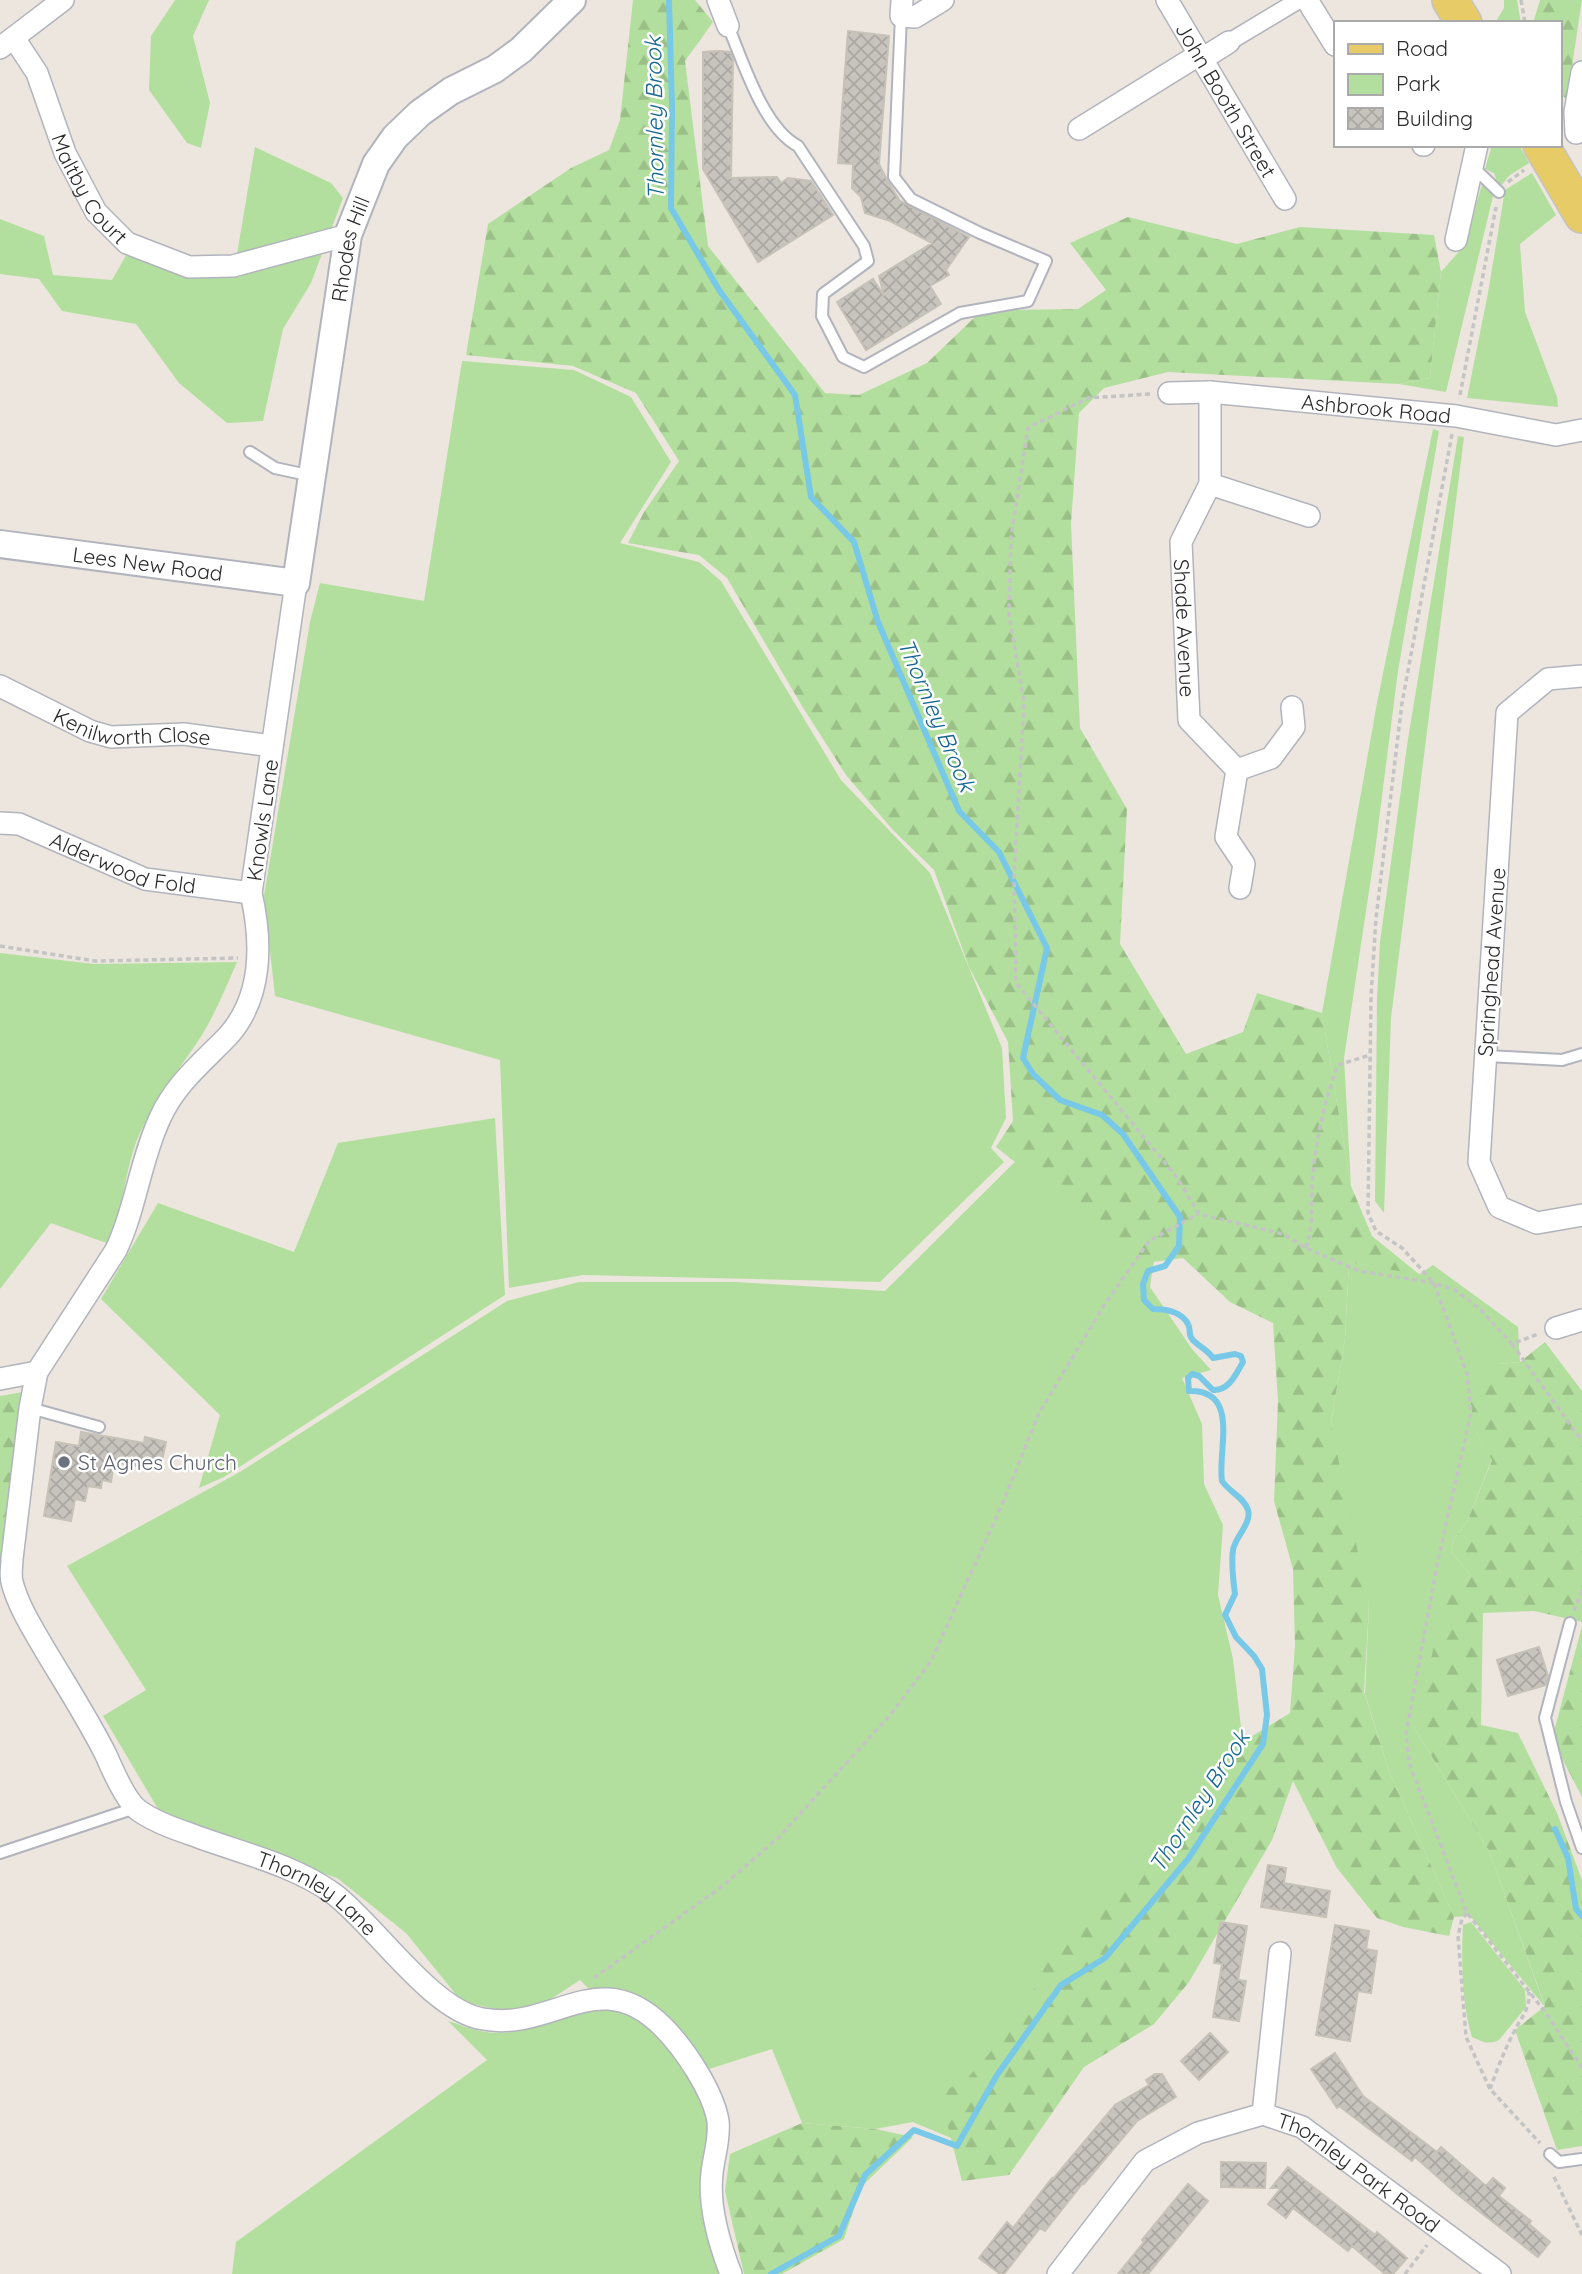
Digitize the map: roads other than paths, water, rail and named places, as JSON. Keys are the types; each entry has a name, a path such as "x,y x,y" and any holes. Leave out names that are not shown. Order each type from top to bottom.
{"main road":[{"path":"1450,0 1463,21"},
{"path":"1561,145 1582,215"}],"street":[{"name":"Maltby Court","path":"63,0 7,43 37,73 65,153 96,212 127,243 189,267 233,266 348,235"},
{"path":"718,0 728,26"},
{"path":"902,8 915,17 943,0"},
{"name":"John Booth Street","path":"1167,0 1284,199"},
{"path":"1079,129 1299,0"},
{"path":"1307,0 1334,43"},
{"name":"Rhodes Hill","path":"296,583 348,235 376,164 395,137 420,113 451,91 495,69 521,50 566,2"},
{"path":"1561,140 1575,112 1582,72"},
{"path":"1456,240 1477,147"},
{"name":"Ashbrook Road","path":"1169,393 1210,392 1456,416 1556,435 1582,430"},
{"name":"Shade Avenue","path":"1210,392 1210,484 1181,542 1189,720 1237,770"},
{"path":"1210,484 1309,516"},
{"name":"Lees New Road","path":"0,544 296,583"},
{"name":"Knowls Lane","path":"37,1372 116,1250 126,1228 147,1148 162,1115 197,1065 230,1033 251,995 258,958 258,922 251,893 296,583"},
{"name":"Springhead Avenue","path":"1582,676 1548,679 1507,713 1479,1162 1499,1207 1537,1223 1582,1215"},
{"name":"Kenilworth Close","path":"0,686 90,731 111,737 184,734 272,746"},
{"path":"1240,888 1244,864 1226,837 1237,770 1271,758 1294,727 1292,707"},
{"name":"Alderwood Fold","path":"0,823 19,824 145,878 251,893"},
{"path":"1556,1328 1582,1320"},
{"path":"0,1379 37,1372 30,1408 12,1559 12,1581 34,1630 92,1727 135,1808"},
{"name":"Thornley Lane","path":"135,1808 166,1825 311,1880 335,1895 440,1997 482,2019 522,2018 595,1998 610,1997 623,2000 662,2025 681,2048 712,2102 718,2121 718,2141 711,2174 712,2194 716,2228 732,2274"},
{"path":"1263,2113 1280,1953"},
{"name":"Thornley Park Road","path":"1058,2274 1144,2161 1198,2133 1263,2113 1303,2127 1500,2274"}],"lane":[{"path":"728,26 766,113 790,142 798,146 864,246 868,261 823,294 822,316 844,357 864,367 960,313 1028,301 1046,261 980,233 911,199 894,177 902,8"},
{"path":"1474,168 1499,192"},
{"path":"250,452 275,468 312,476"},
{"path":"1486,1056 1562,1060 1582,1054"},
{"path":"30,1408 99,1427"},
{"path":"1570,1623 1545,1718 1566,1802 1582,1848"},
{"path":"0,1853 135,1808"},
{"path":"1555,2158 1582,2160"}],"waterway":[{"name":"Thornley Brook","path":"669,0 671,208 719,290 795,395 811,497 854,542 878,622 959,811 999,852 1047,948 1023,1058 1033,1074 1060,1100 1102,1115 1123,1134 1180,1217 1179,1246 1165,1266 1148,1271 1143,1284 1144,1300 1153,1309 1168,1310 1181,1316 1188,1324 1192,1339 1213,1358 1235,1354 1241,1356 1243,1362 1231,1381 1219,1390 1213,1390 1199,1376 1192,1374 1188,1378 1189,1391 1205,1393 1215,1400 1221,1411 1222,1481 1248,1510 1248,1520 1233,1550 1235,1594 1225,1615 1236,1637 1262,1669 1267,1715 1263,1744 1188,1859 1105,1958 1061,1985 997,2075 957,2146 914,2130 865,2175 839,2236 771,2274"},
{"path":"1555,1829 1568,1858 1576,1909 1582,1916"}],"place":[{"name":"St Agnes Church","path":"64,1462"}]}
